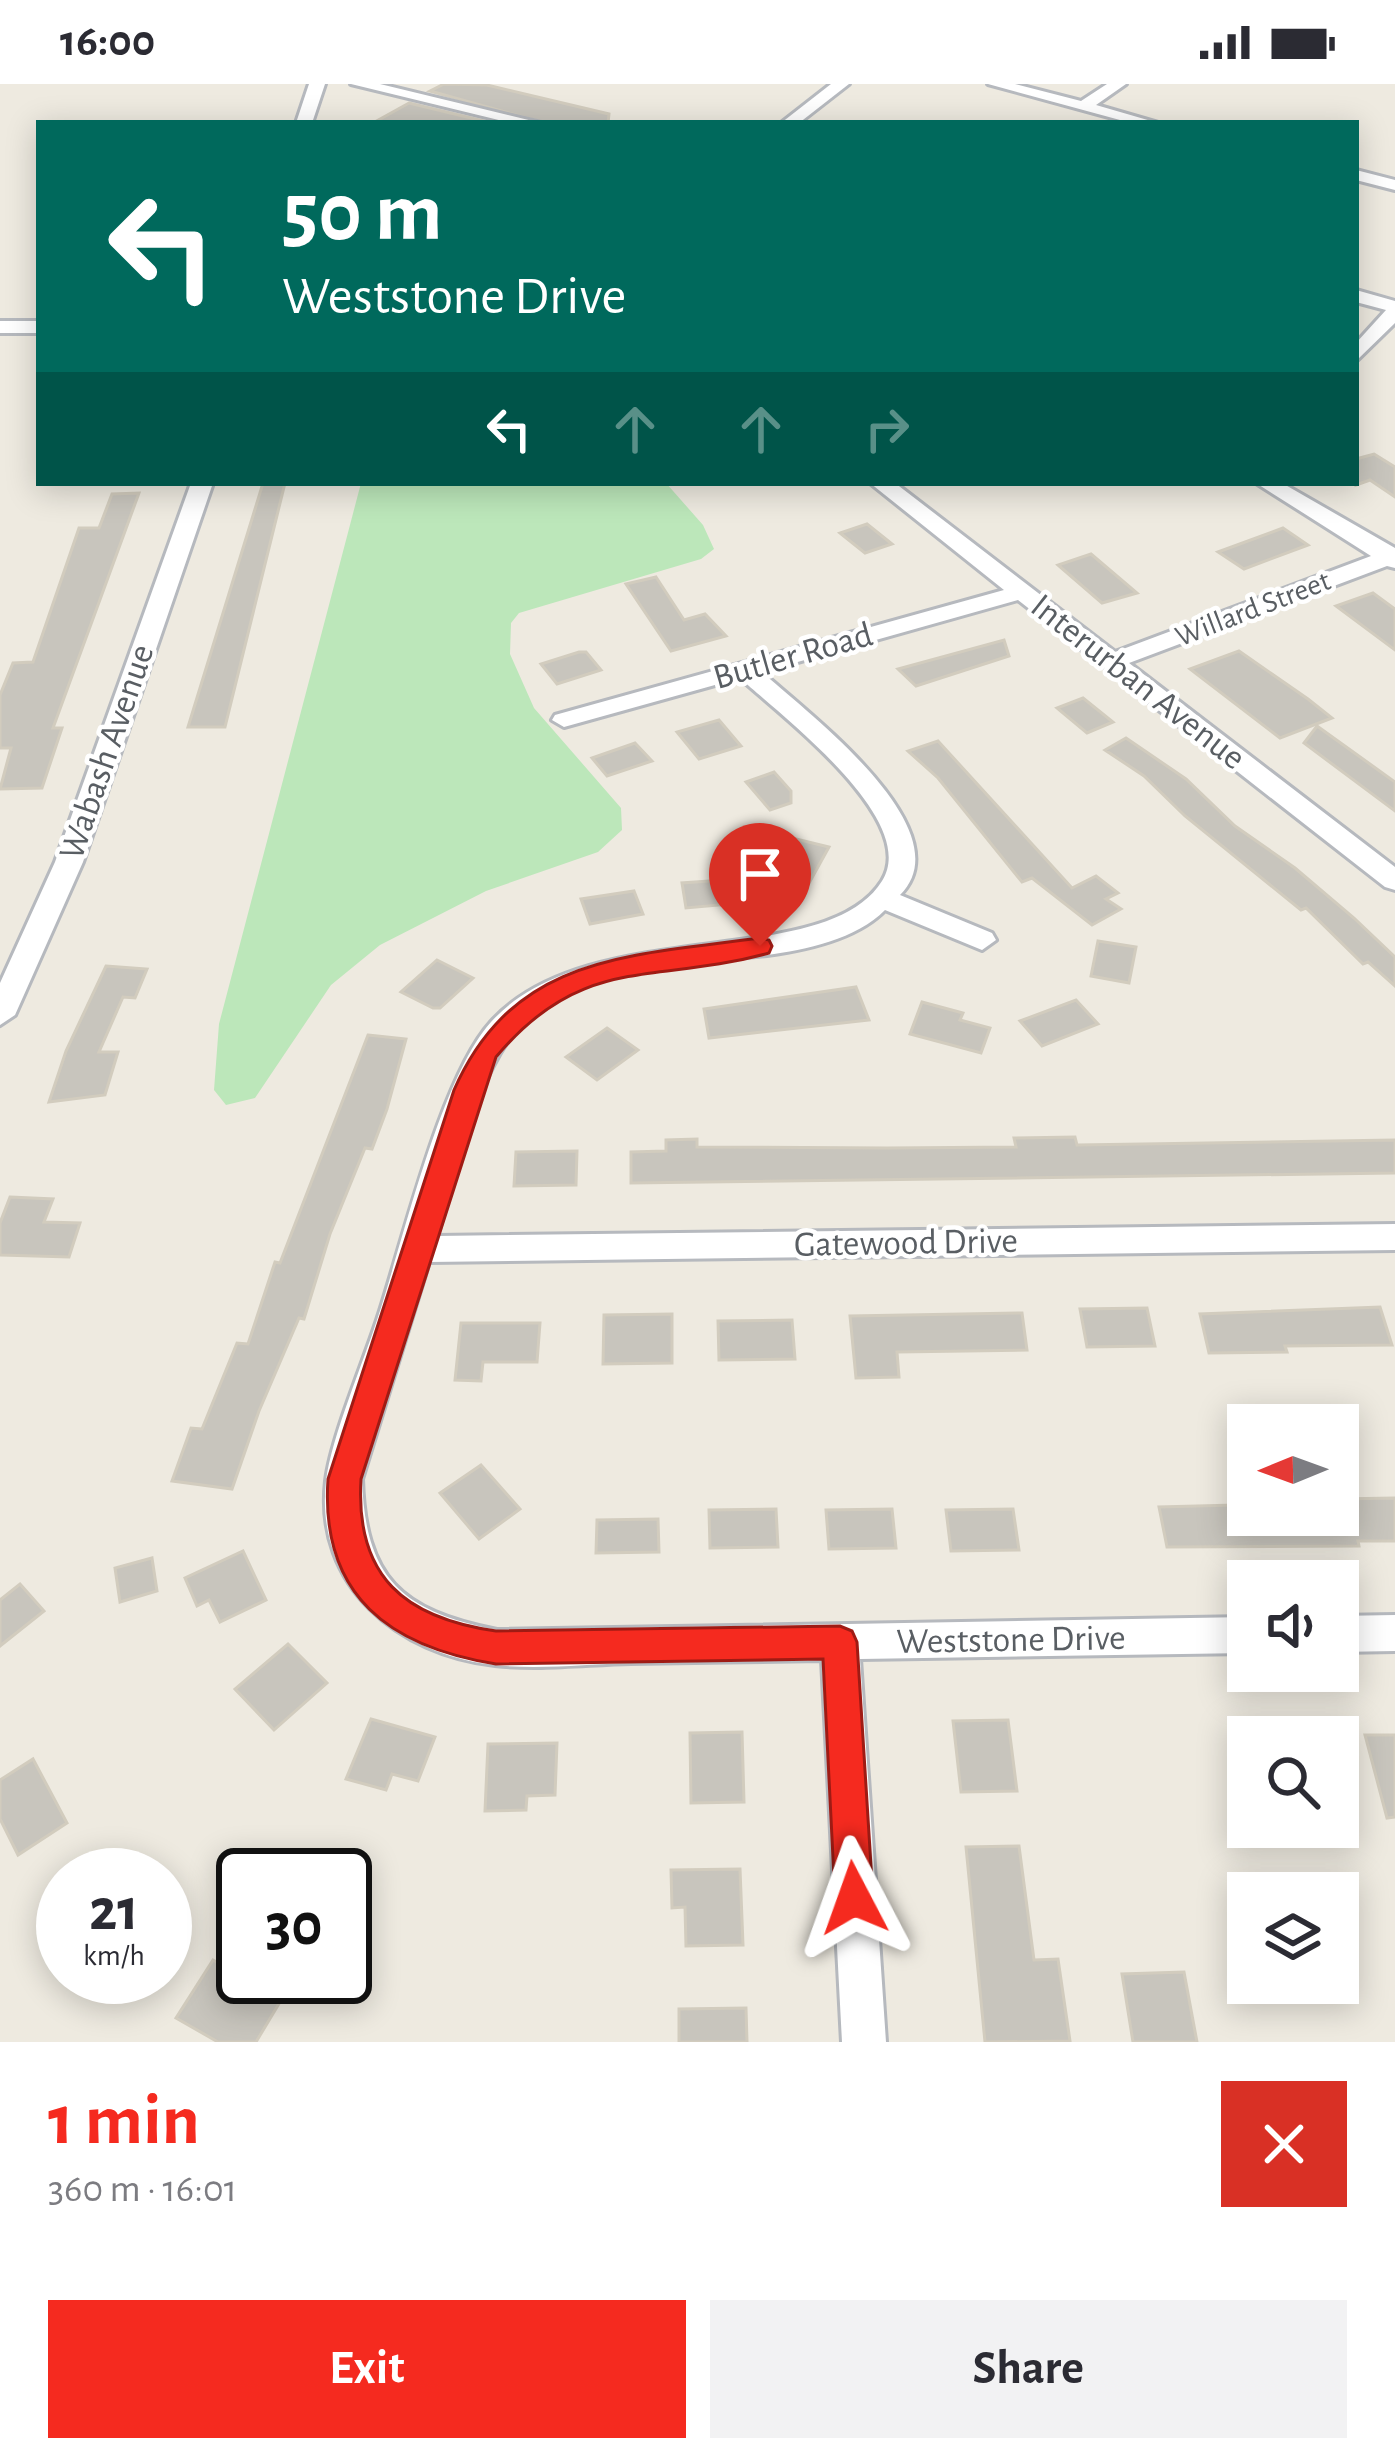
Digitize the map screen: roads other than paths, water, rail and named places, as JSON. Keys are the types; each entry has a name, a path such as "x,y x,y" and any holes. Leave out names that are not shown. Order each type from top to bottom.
{"street":[{"path":"305,120 317,84"},
{"path":"358,84 520,120"},
{"path":"793,120 841,84"},
{"path":"996,84 1138,120"},
{"path":"1083,106 1118,84"},
{"path":"1364,178 1395,162"},
{"path":"1364,178 1395,185"},
{"path":"1359,297 1395,310 1359,352"},
{"path":"0,327 36,327"},
{"name":"Wabash Avenue","path":"0,1016 69,862 201,486"},
{"name":"Interurban Avenue","path":"885,486 1395,881"},
{"path":"1272,486 1393,558"},
{"name":"Willard Street","path":"1111,662 1393,558"},
{"name":"Butler Road","path":"564,720 1022,592"},
{"path":"745,670 894,815 904,857 899,878 884,899 982,940"},
{"name":"Weststone Drive","path":"884,899 862,917 802,940 595,973 560,986 516,1015 484,1052 467,1090 344,1479 346,1537 359,1572 408,1623 451,1641 496,1648 1227,1635"},
{"name":"Gatewood Drive","path":"418,1249 1395,1237"},
{"path":"1359,1634 1395,1633"},
{"path":"840,1642 864,2042"}]}
